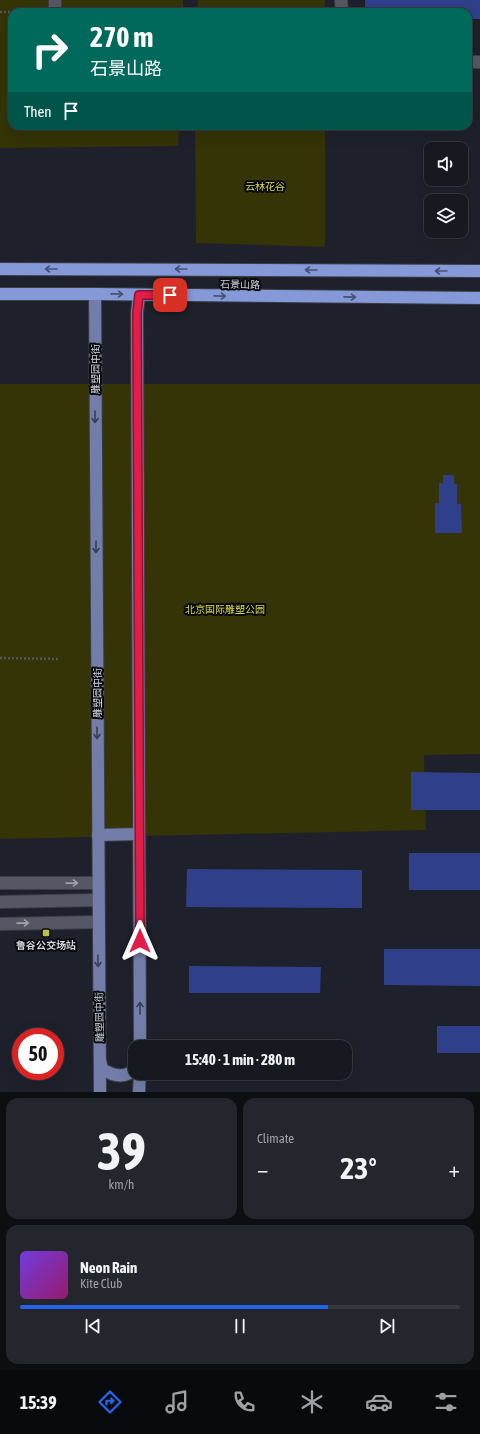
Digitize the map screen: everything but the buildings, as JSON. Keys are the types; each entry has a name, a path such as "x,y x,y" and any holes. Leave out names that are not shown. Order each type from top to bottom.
{"highway":[{"name":"石景山路","path":"0,269 480,271"},
{"name":"石景山路","path":"0,294 480,298"}],"main road":[{"name":"雕塑园中街","path":"94,294 100,1092"},
{"path":"139,295 137,329 140,1040"},
{"path":"98,835 139,834"},
{"path":"99,1059 102,1069 111,1074 119,1076 128,1074"},
{"path":"140,1080 140,1092"}],"street":[{"path":"0,883 98,883"},
{"path":"0,902 98,900"},
{"path":"0,924 98,922"}],"path":[{"path":"0,658 59,659"}],"green space":[{"path":"0,0 183,0 183,8 8,8 8,130 179,130 178,146 0,148"},
{"path":"198,0 325,0 325,8 198,8"},
{"name":"云林花谷","path":"195,130 325,130 325,247 196,243"},
{"name":"北京国际雕塑公园","path":"0,384 480,384 480,754 424,755 426,830 0,839"}],"place":[{"name":"鲁谷公交场站","path":"46,933"}],"route":[{"path":"140,941 137,313 139,295 170,295"}]}
